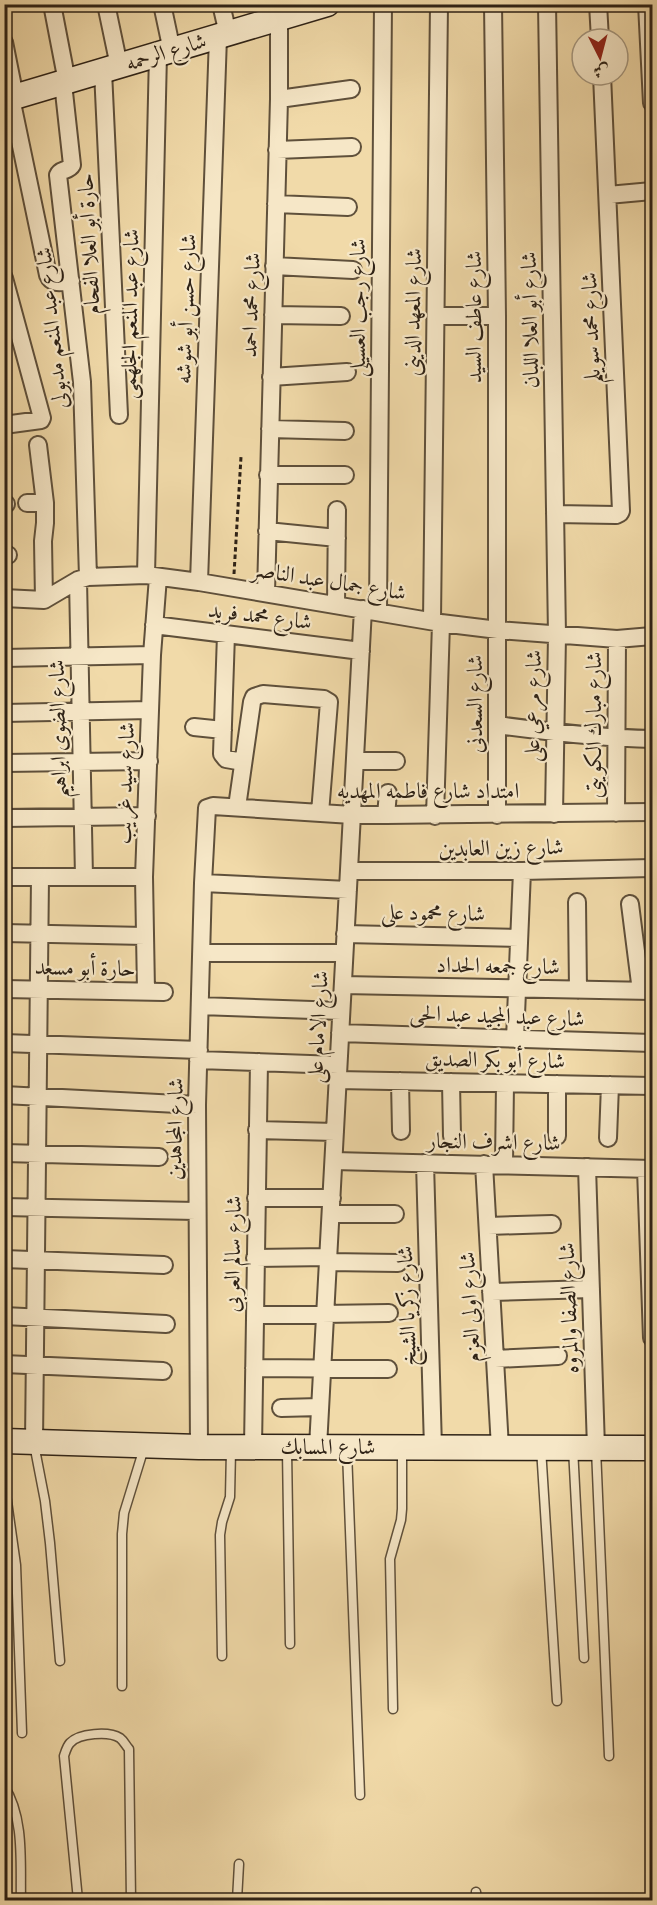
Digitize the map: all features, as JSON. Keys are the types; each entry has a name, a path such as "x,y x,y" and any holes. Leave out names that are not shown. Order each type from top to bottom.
{"street":[{"path":"52,4 65,82"},
{"name":"حارة أبو العلا الفحام","path":"106,4 111,68 119,415"},
{"name":"شارع عبد المنعم الجلهمى","path":"152,576 165,52 162,4"},
{"name":"شارع حسن أبو شوشه","path":"199,582 223,35 221,4"},
{"name":"شارع الرحمه","path":"10,98 223,35 275,14 327,4"},
{"name":"شارع رجب العسيلى","path":"370,611 383,4"},
{"name":"شارع المعهد الدينى","path":"435,816 439,4"},
{"name":"شارع عاطف السيد","path":"493,4 498,630"},
{"name":"شارع أبو العلا اللبان","path":"547,4 557,635"},
{"path":"598,4 599,27"},
{"path":"647,4 651,47 652,103"},
{"name":"شارع محمد احمد","path":"266,593 279,99 275,14"},
{"path":"4,42 10,98 48,275 50,280 55,282 71,281"},
{"name":"شارع عبد المنعم مدبولى","path":"65,82 72,165 60,171 58,175 83,392 83,579"},
{"name":"شارع محمد سويلم","path":"555,514 616,515 621,511 603,87"},
{"path":"279,99 351,89"},
{"path":"278,150 352,147"},
{"path":"608,195 652,191"},
{"path":"276,204 348,207"},
{"path":"274,266 353,270"},
{"path":"4,278 11,328 42,417 41,420 4,425"},
{"path":"273,315 341,316"},
{"path":"436,316 497,316"},
{"path":"271,377 347,372"},
{"path":"270,429 345,431"},
{"path":"4,598 44,600 45,503 38,445"},
{"path":"268,475 345,475"},
{"path":"27,503 45,503"},
{"path":"336,605 337,510"},
{"path":"267,531 337,538"},
{"name":"شارع جمال عبد الناصر","path":"44,600 83,579 152,576 498,630 618,639 652,638"},
{"name":"شارع سيد غريب","path":"146,992 144,877 154,625 152,576"},
{"name":"شارع الضوى ابراهيم","path":"83,579 79,656 84,877"},
{"name":"شارع الامام على","path":"318,1447 361,651 370,611"},
{"name":"شارع محمد فريد","path":"154,625 361,651"},
{"name":"شارع السعدنى","path":"497,815 498,630"},
{"path":"226,634 222,754 224,758 243,762"},
{"name":"شارع مرعي على","path":"554,814 557,635"},
{"name":"شارع مبارك الكويتى","path":"616,813 618,639"},
{"path":"4,658 152,655"},
{"path":"237,807 252,702 255,697 263,694 326,699 330,704 320,813"},
{"path":"4,713 150,710"},
{"path":"497,725 617,739 652,739"},
{"path":"194,727 223,730"},
{"path":"355,761 396,760"},
{"path":"4,763 149,761"},
{"path":"386,815 388,793"},
{"name":"امتداد شارع فاطمه المهديه","path":"206,811 211,806 352,815 435,816 652,812"},
{"name":"شارع المجاهدين","path":"199,1447 197,1105 206,811"},
{"path":"4,818 147,816"},
{"name":"شارع زين العابدين","path":"349,871 652,868"},
{"path":"515,1039 522,871"},
{"path":"4,877 144,877"},
{"path":"34,1442 40,877"},
{"path":"203,883 348,890"},
{"path":"577,902 578,990"},
{"path":"630,904 647,991"},
{"path":"4,933 145,936"},
{"name":"شارع محمود على","path":"345,934 519,938"},
{"path":"201,953 344,953"},
{"name":"شارع جمعه الحداد","path":"343,985 647,991"},
{"name":"حارة أبو مسعد","path":"4,989 164,992"},
{"path":"200,1006 341,1011"},
{"name":"شارع عبد المجيد عبد الحى","path":"340,1033 652,1043"},
{"name":"شارع أبو بكر الصديق","path":"4,1043 199,1055 400,1081 652,1086"},
{"name":"شارع سالم العربى","path":"242,1447 254,1368 259,1062"},
{"path":"400,1081 401,1131"},
{"path":"451,1082 452,1136"},
{"path":"504,1165 505,1083"},
{"path":"557,1084 557,1136"},
{"path":"608,1138 610,1085"},
{"path":"4,1095 197,1105"},
{"path":"257,1130 336,1132"},
{"path":"4,1153 159,1157"},
{"name":"شارع اشرف النجار","path":"334,1161 649,1169"},
{"name":"شارع زكريا الشيخ","path":"425,1163 433,1448"},
{"name":"شارع اولى العزم","path":"484,1164 500,1448"},
{"name":"شارع الصفا والمروه","path":"585,1448 591,1289 588,1167"},
{"path":"649,1169 652,1338"},
{"path":"256,1198 395,1214"},
{"path":"4,1207 196,1211"},
{"path":"488,1226 552,1224"},
{"path":"4,1258 164,1265"},
{"path":"255,1258 398,1263"},
{"path":"491,1292 591,1289"},
{"path":"255,1315 389,1313"},
{"path":"4,1316 166,1324"},
{"path":"495,1359 558,1356"},
{"path":"4,1364 163,1371"},
{"path":"254,1368 388,1369"},
{"path":"281,1408 320,1407"},
{"name":"شارع المسابك","path":"4,1441 199,1447 652,1448"}],"lane":[{"path":"34,1442 47,1522 60,1661"},
{"path":"122,1686 123,1514 146,1445"},
{"path":"222,1656 220,1535 242,1447"},
{"path":"287,1447 290,1644"},
{"path":"346,1447 360,1795"},
{"path":"393,1709 390,1559 402,1509 402,1448"},
{"path":"541,1448 557,1701"},
{"path":"584,1658 585,1448"},
{"path":"585,1448 601,1589 609,1756"},
{"path":"4,1480 16,1564 22,1733"},
{"path":"78,1900 64,1756 70,1743 82,1736 100,1733 111,1734 122,1739 129,1749 131,1900"},
{"path":"651,1765 652,1844"},
{"path":"4,1786 16,1815 19,1831 21,1900"},
{"path":"237,1900 239,1864"}],"path":[{"path":"233,588 241,457"}]}
